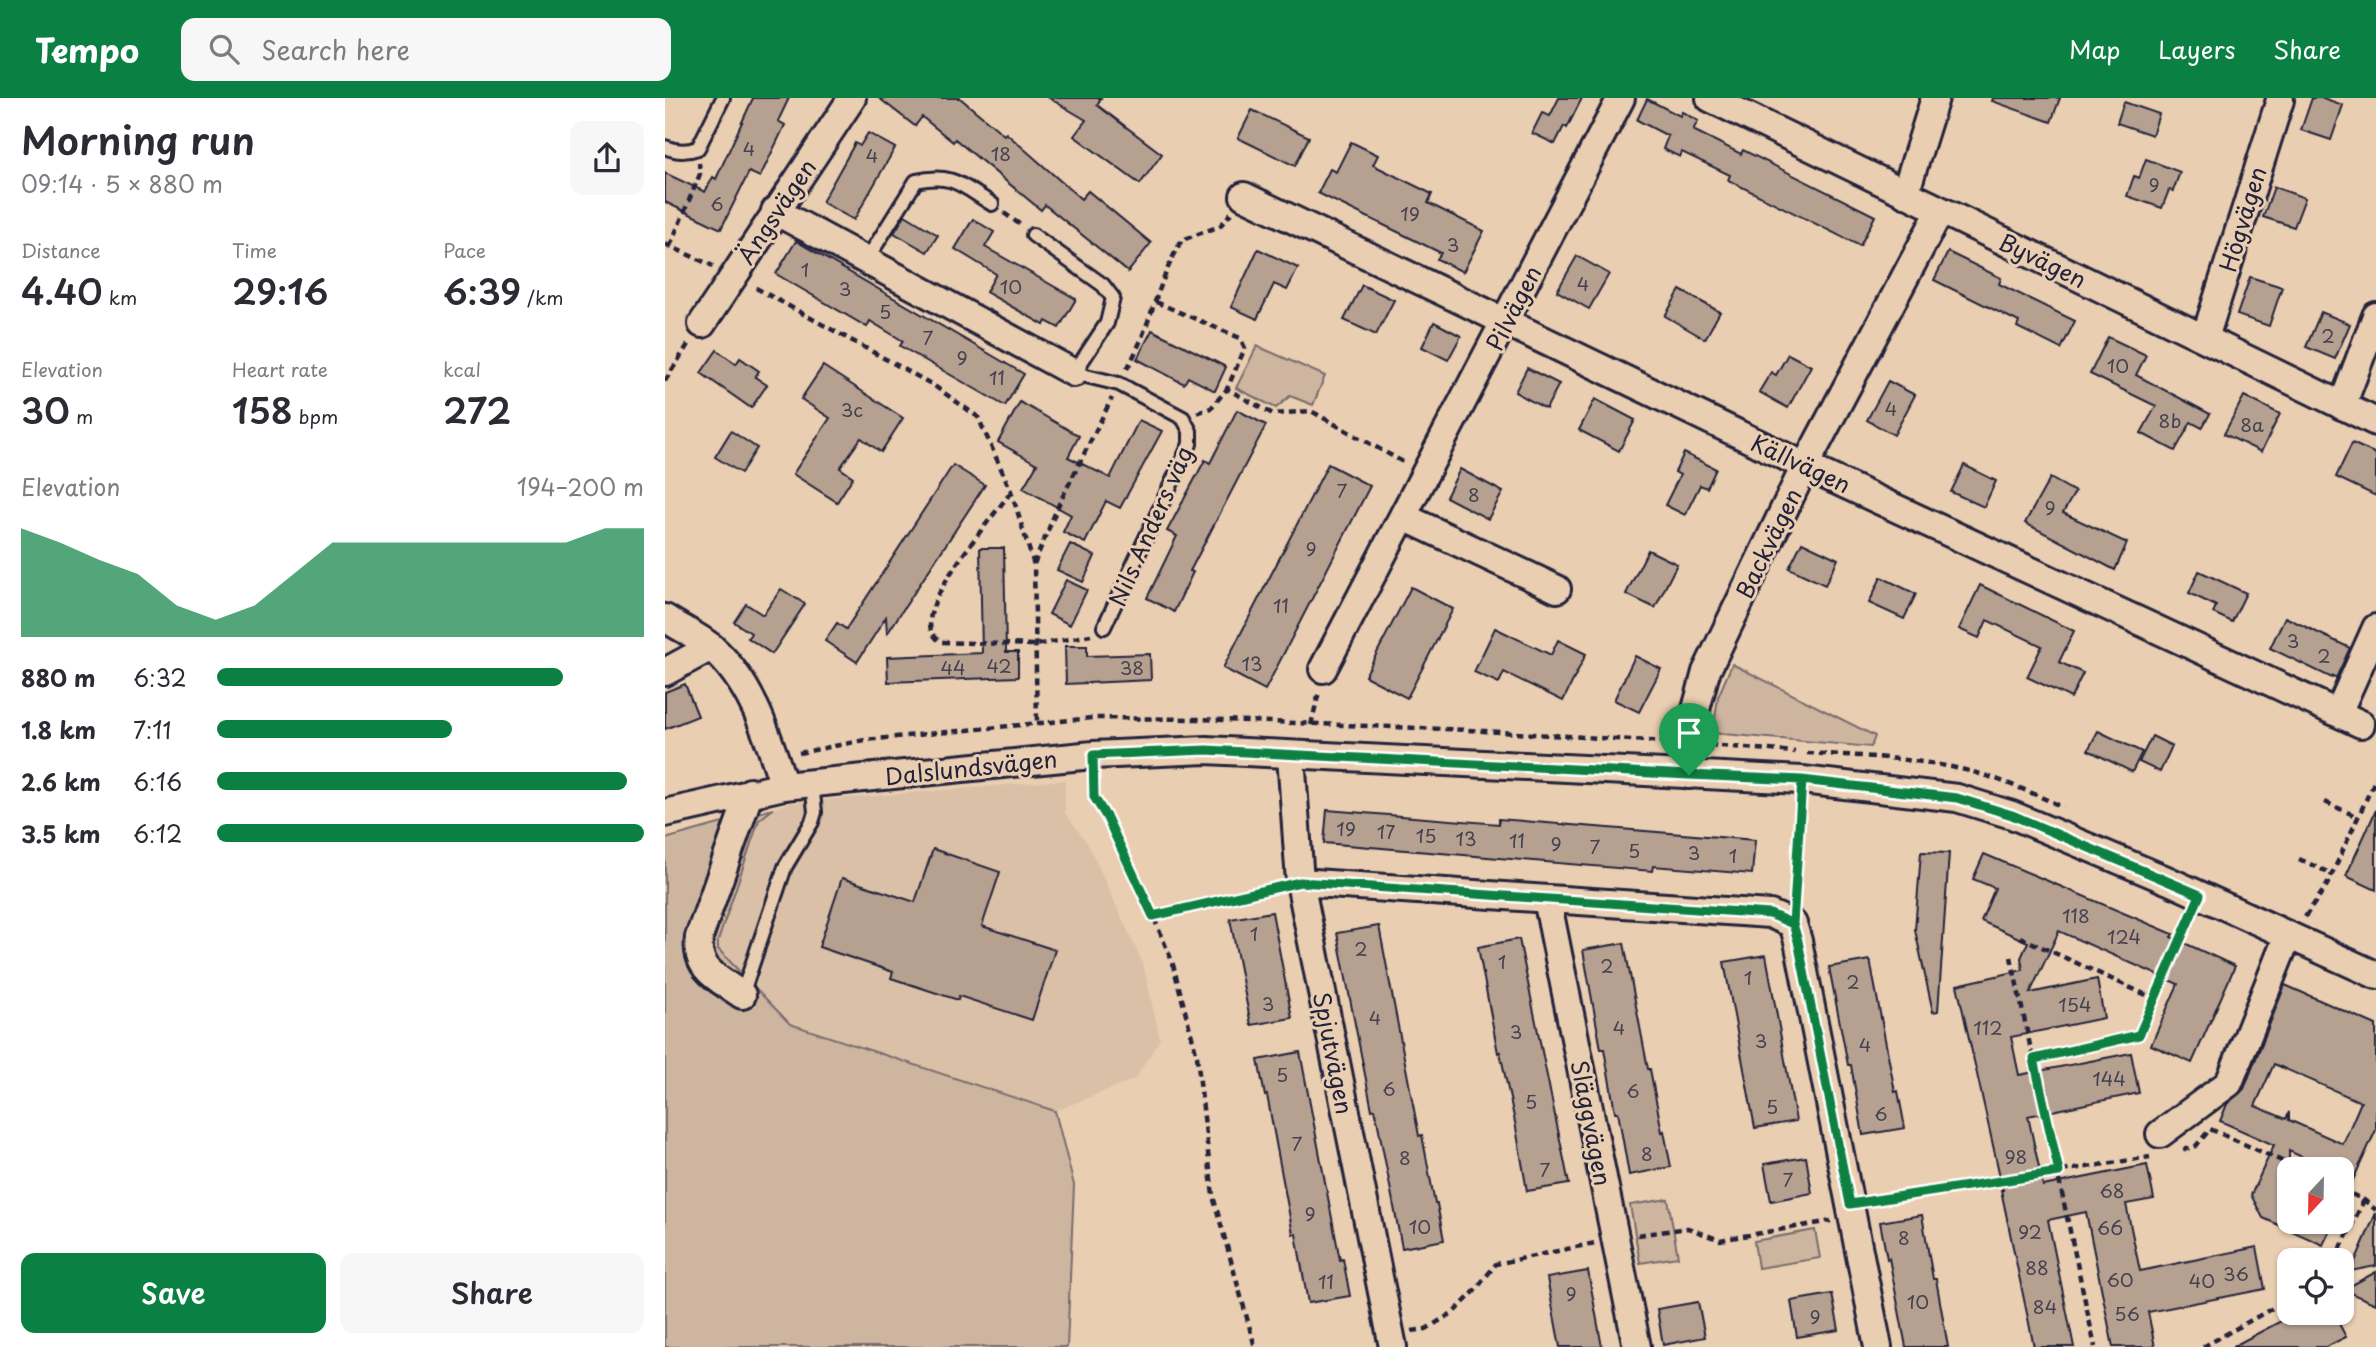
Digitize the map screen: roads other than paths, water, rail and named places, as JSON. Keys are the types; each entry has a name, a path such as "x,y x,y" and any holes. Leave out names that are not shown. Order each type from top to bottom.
{"street":[{"name":"Pilvägen","path":"1323,669 1621,98"},
{"name":"Byvägen","path":"1710,98 2376,422"},
{"path":"1905,194 1935,98"},
{"name":"Ängsvägen","path":"702,324 845,100"},
{"name":"Högvägen","path":"2205,338 2280,100"},
{"name":"Källvägen","path":"1244,196 1805,466 2349,718 2376,628"},
{"name":"Nils Anders väg","path":"775,211 1074,373"},
{"name":"Backvägen","path":"1689,775 1687,743 1706,672 1805,466 1940,211"},
{"path":"2342,406 2376,316"},
{"path":"1403,517 1557,589"},
{"path":"665,618 711,647 739,678 757,711 784,786"},
{"path":"665,672 711,647"},
{"name":"Dalslundsvägen","path":"665,813 784,786 1093,755 1206,750 1802,780 1957,798 2012,815 2200,895 2376,975"},
{"name":"Spjutvägen","path":"1291,756 1300,882 1393,1347"},
{"path":"742,995 704,968 697,950 699,937 750,792"},
{"path":"1300,882 1770,914 1793,924 1878,1347"},
{"name":"Släggvägen","path":"1547,899 1637,1347"},
{"path":"2164,1147 2229,1083 2288,935"}],"lane":[{"path":"665,147 688,152 698,148 723,98"},
{"path":"866,261 916,181 937,177 952,180 992,204"},
{"path":"1033,234 1103,285 1113,298 1107,323 1074,373"},
{"name":"Nils Anders väg","path":"1074,373 1119,384 1183,418 1190,431 1190,444 1104,627"},
{"path":"742,995 785,867 812,822 815,812 812,783"}]}
